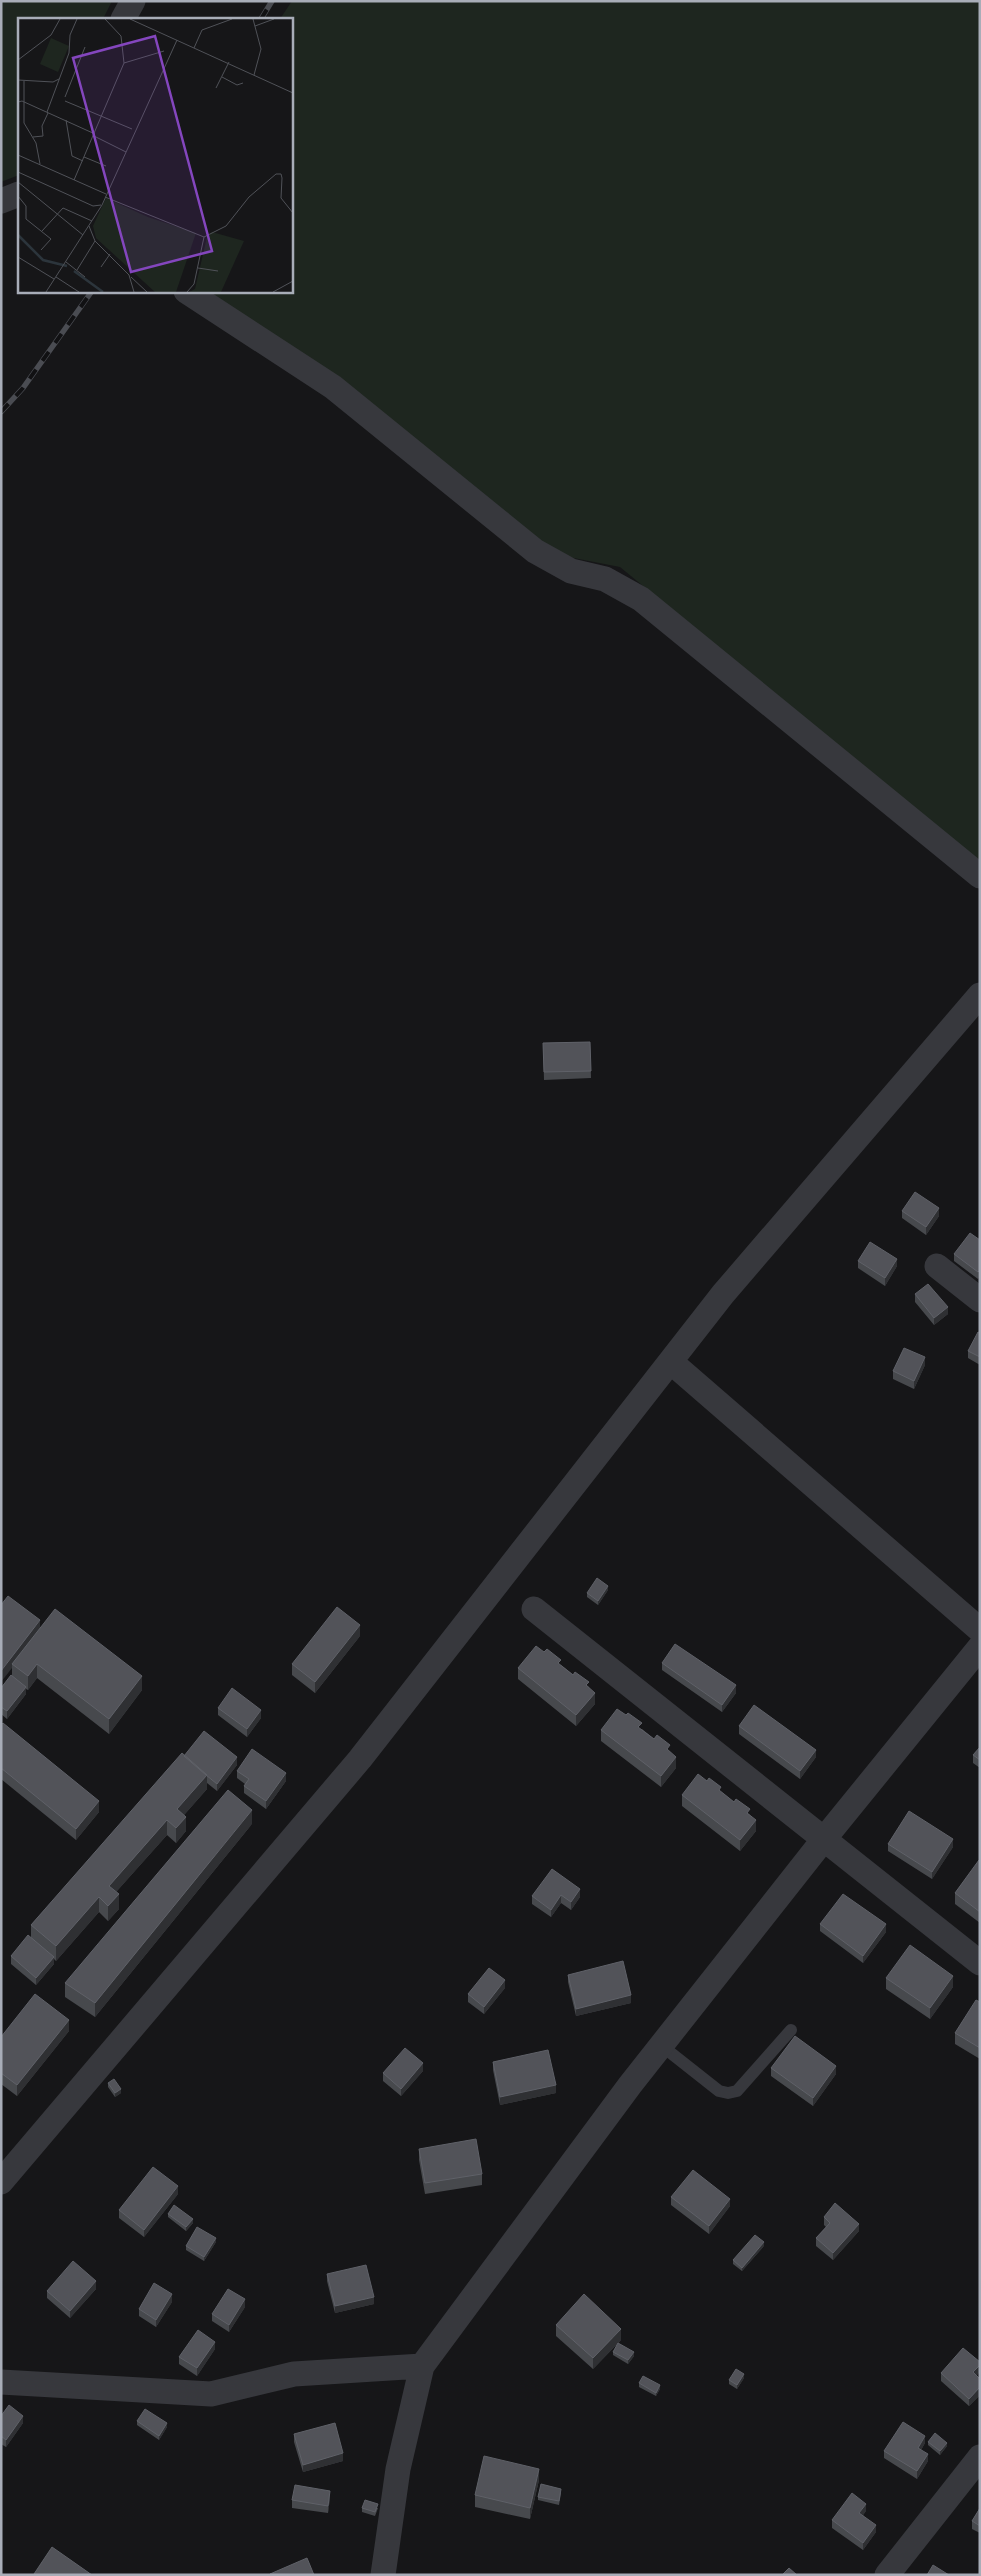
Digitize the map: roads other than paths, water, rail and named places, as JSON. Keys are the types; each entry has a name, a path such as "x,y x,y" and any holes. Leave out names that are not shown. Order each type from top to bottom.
{"street":[{"path":"124,18 133,1"},
{"path":"1,201 18,194"},
{"path":"188,292 332,387 535,551 571,571 605,579 641,600 980,876"},
{"path":"1,2182 360,1759 723,1294 980,995"},
{"path":"937,1266 980,1300"},
{"path":"670,1362 980,1630"},
{"path":"534,1609 980,1962"},
{"path":"383,2575 398,2469 422,2366 662,2046 824,1839 975,1663"},
{"path":"1,2382 211,2394 294,2374 422,2366"},
{"path":"887,2575 980,2457"}],"lane":[{"path":"662,2046 719,2091 728,2093 737,2091 791,2030"}],"railway":[{"path":"262,18 272,1"},
{"path":"1,412 23,388 91,292"}]}
